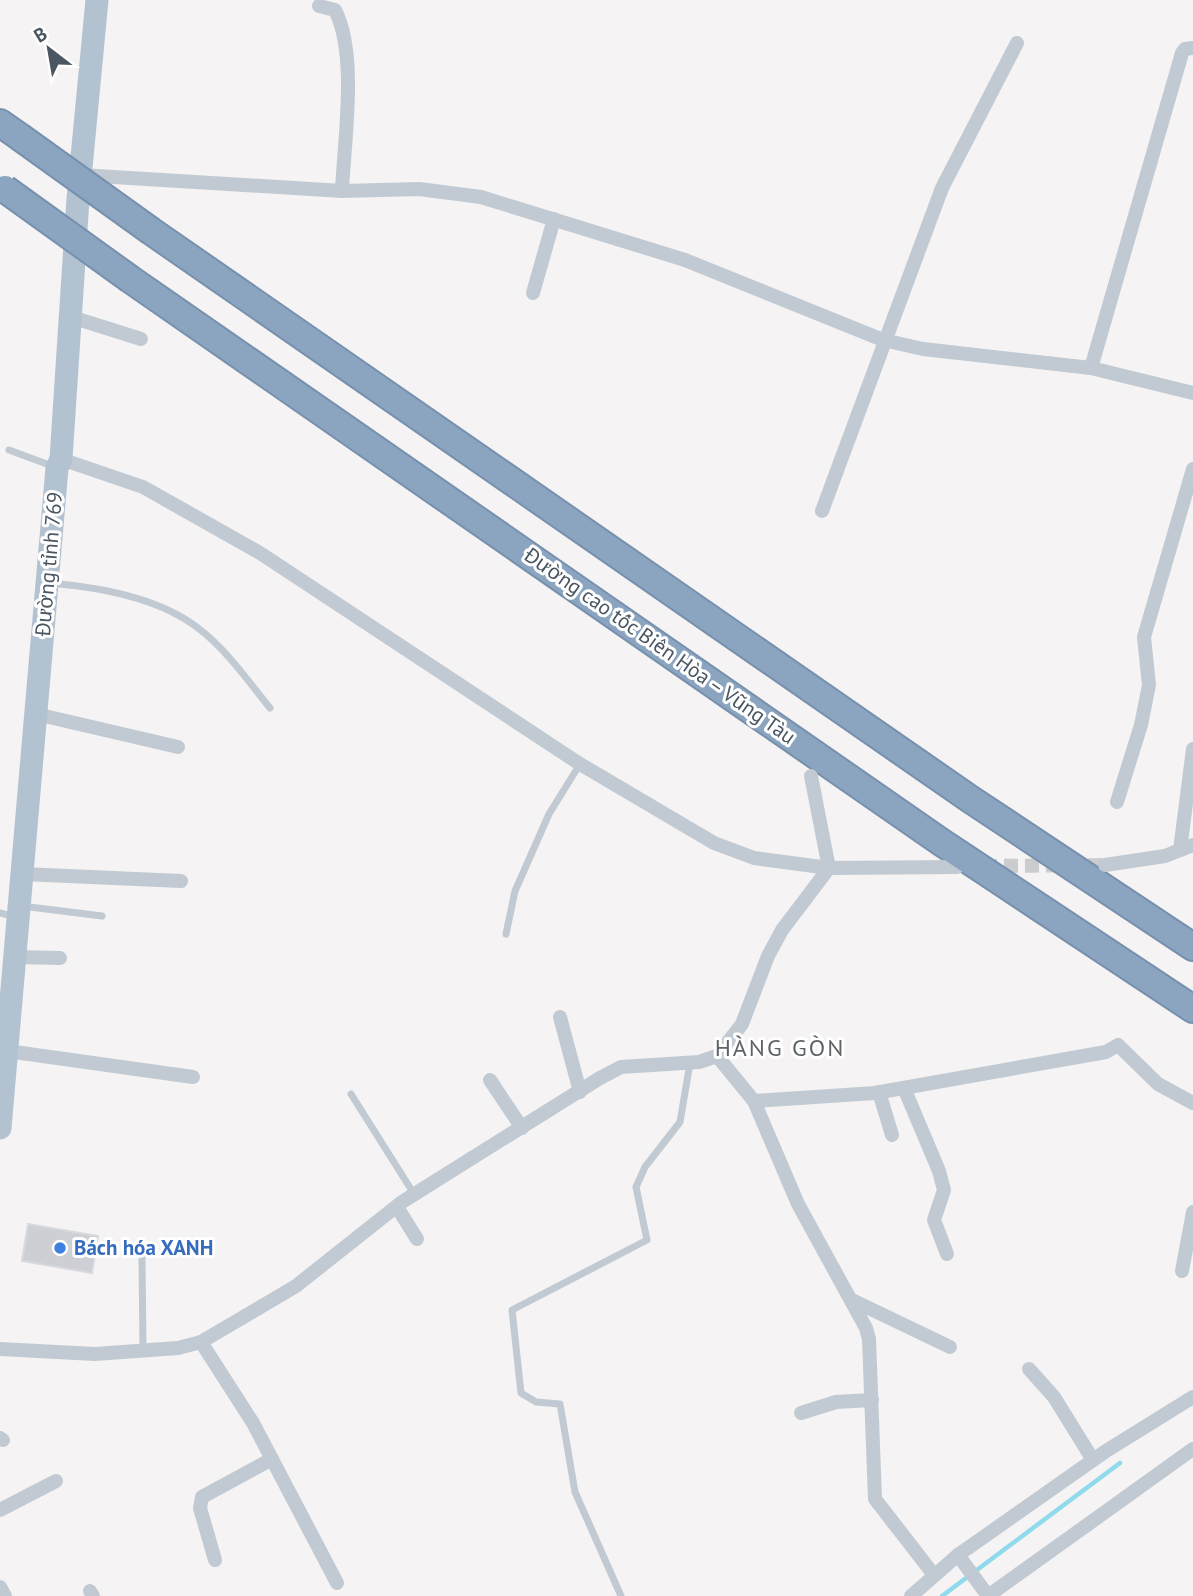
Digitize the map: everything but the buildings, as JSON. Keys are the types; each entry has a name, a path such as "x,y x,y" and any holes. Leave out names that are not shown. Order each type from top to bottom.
{"highway":[{"path":"10,130 151,231 970,799 1193,947"},
{"name":"Đường cao tốc Biên Hòa – Vũng Tàu","path":"2,187 130,279 941,842 1193,1009"}],"main road":[{"name":"Đường tỉnh 769","path":"0,1128 7,1051 13,913 23,874 59,464 68,316 97,0"}],"street":[{"path":"319,6 335,10 344,44 346,74 342,191"},
{"path":"822,511 883,340 942,188 1017,43"},
{"path":"1091,368 1182,53 1185,49 1193,48"},
{"path":"81,175 342,191 419,189 481,197 685,260 883,340 923,349 1091,368 1193,393"},
{"path":"533,293 554,219"},
{"path":"68,316 141,339"},
{"path":"59,464 143,487 260,553 580,764 714,843 754,858 830,868 957,867"},
{"path":"1117,802 1141,725 1149,685 1144,637 1193,469"},
{"path":"36,714 178,747"},
{"path":"1105,865 1135,862 1186,848 1193,749"},
{"path":"0,1349 95,1354 178,1348 201,1342 296,1286 415,1194 621,1067 690,1062 717,1056 742,1024 768,956 782,930 830,868 811,776"},
{"path":"23,874 181,881"},
{"path":"13,947 60,958"},
{"path":"560,1017 580,1092"},
{"path":"754,1101 879,1093 1093,1054 1118,1045 1158,1084 1193,1103"},
{"path":"7,1051 192,1077"},
{"path":"717,1056 754,1101 798,1204 852,1300 869,1339 875,1499 934,1575"},
{"path":"490,1080 522,1128"},
{"path":"904,1088 942,1181 944,1191 934,1220 947,1254"},
{"path":"879,1093 892,1135"},
{"path":"397,1207 417,1239"},
{"path":"1182,1271 1193,1212"},
{"path":"852,1300 950,1347"},
{"path":"201,1342 272,1459 337,1583"},
{"path":"1029,1369 1062,1408 1093,1460"},
{"path":"911,1596 934,1575 1093,1460 1193,1397"},
{"path":"801,1413 836,1402 872,1399"},
{"path":"960,1558 986,1594 1193,1450"},
{"path":"215,1560 200,1508 202,1497 272,1459"},
{"path":"0,1510 56,1481"},
{"path":"0,1587 5,1596"}],"lane":[{"path":"9,450 59,464"},
{"path":"47,583 85,586 154,605 197,627 271,708"},
{"path":"506,934 514,891 549,814 580,764"},
{"path":"13,913 102,916"},
{"path":"621,1596 575,1492 560,1404 536,1402 521,1393 512,1310 647,1240 636,1187 645,1167 680,1122 690,1062"},
{"path":"351,1094 415,1194"},
{"path":"142,1258 143,1350"}],"waterway":[{"path":"942,1596 1120,1463"}],"tunnel":[{"path":"983,866 1105,865"}],"place":[{"name":"Bách hóa XANH","path":"60,1248"}],"district":[{"name":"HÀNG GÒN","path":"780,1048"}]}
